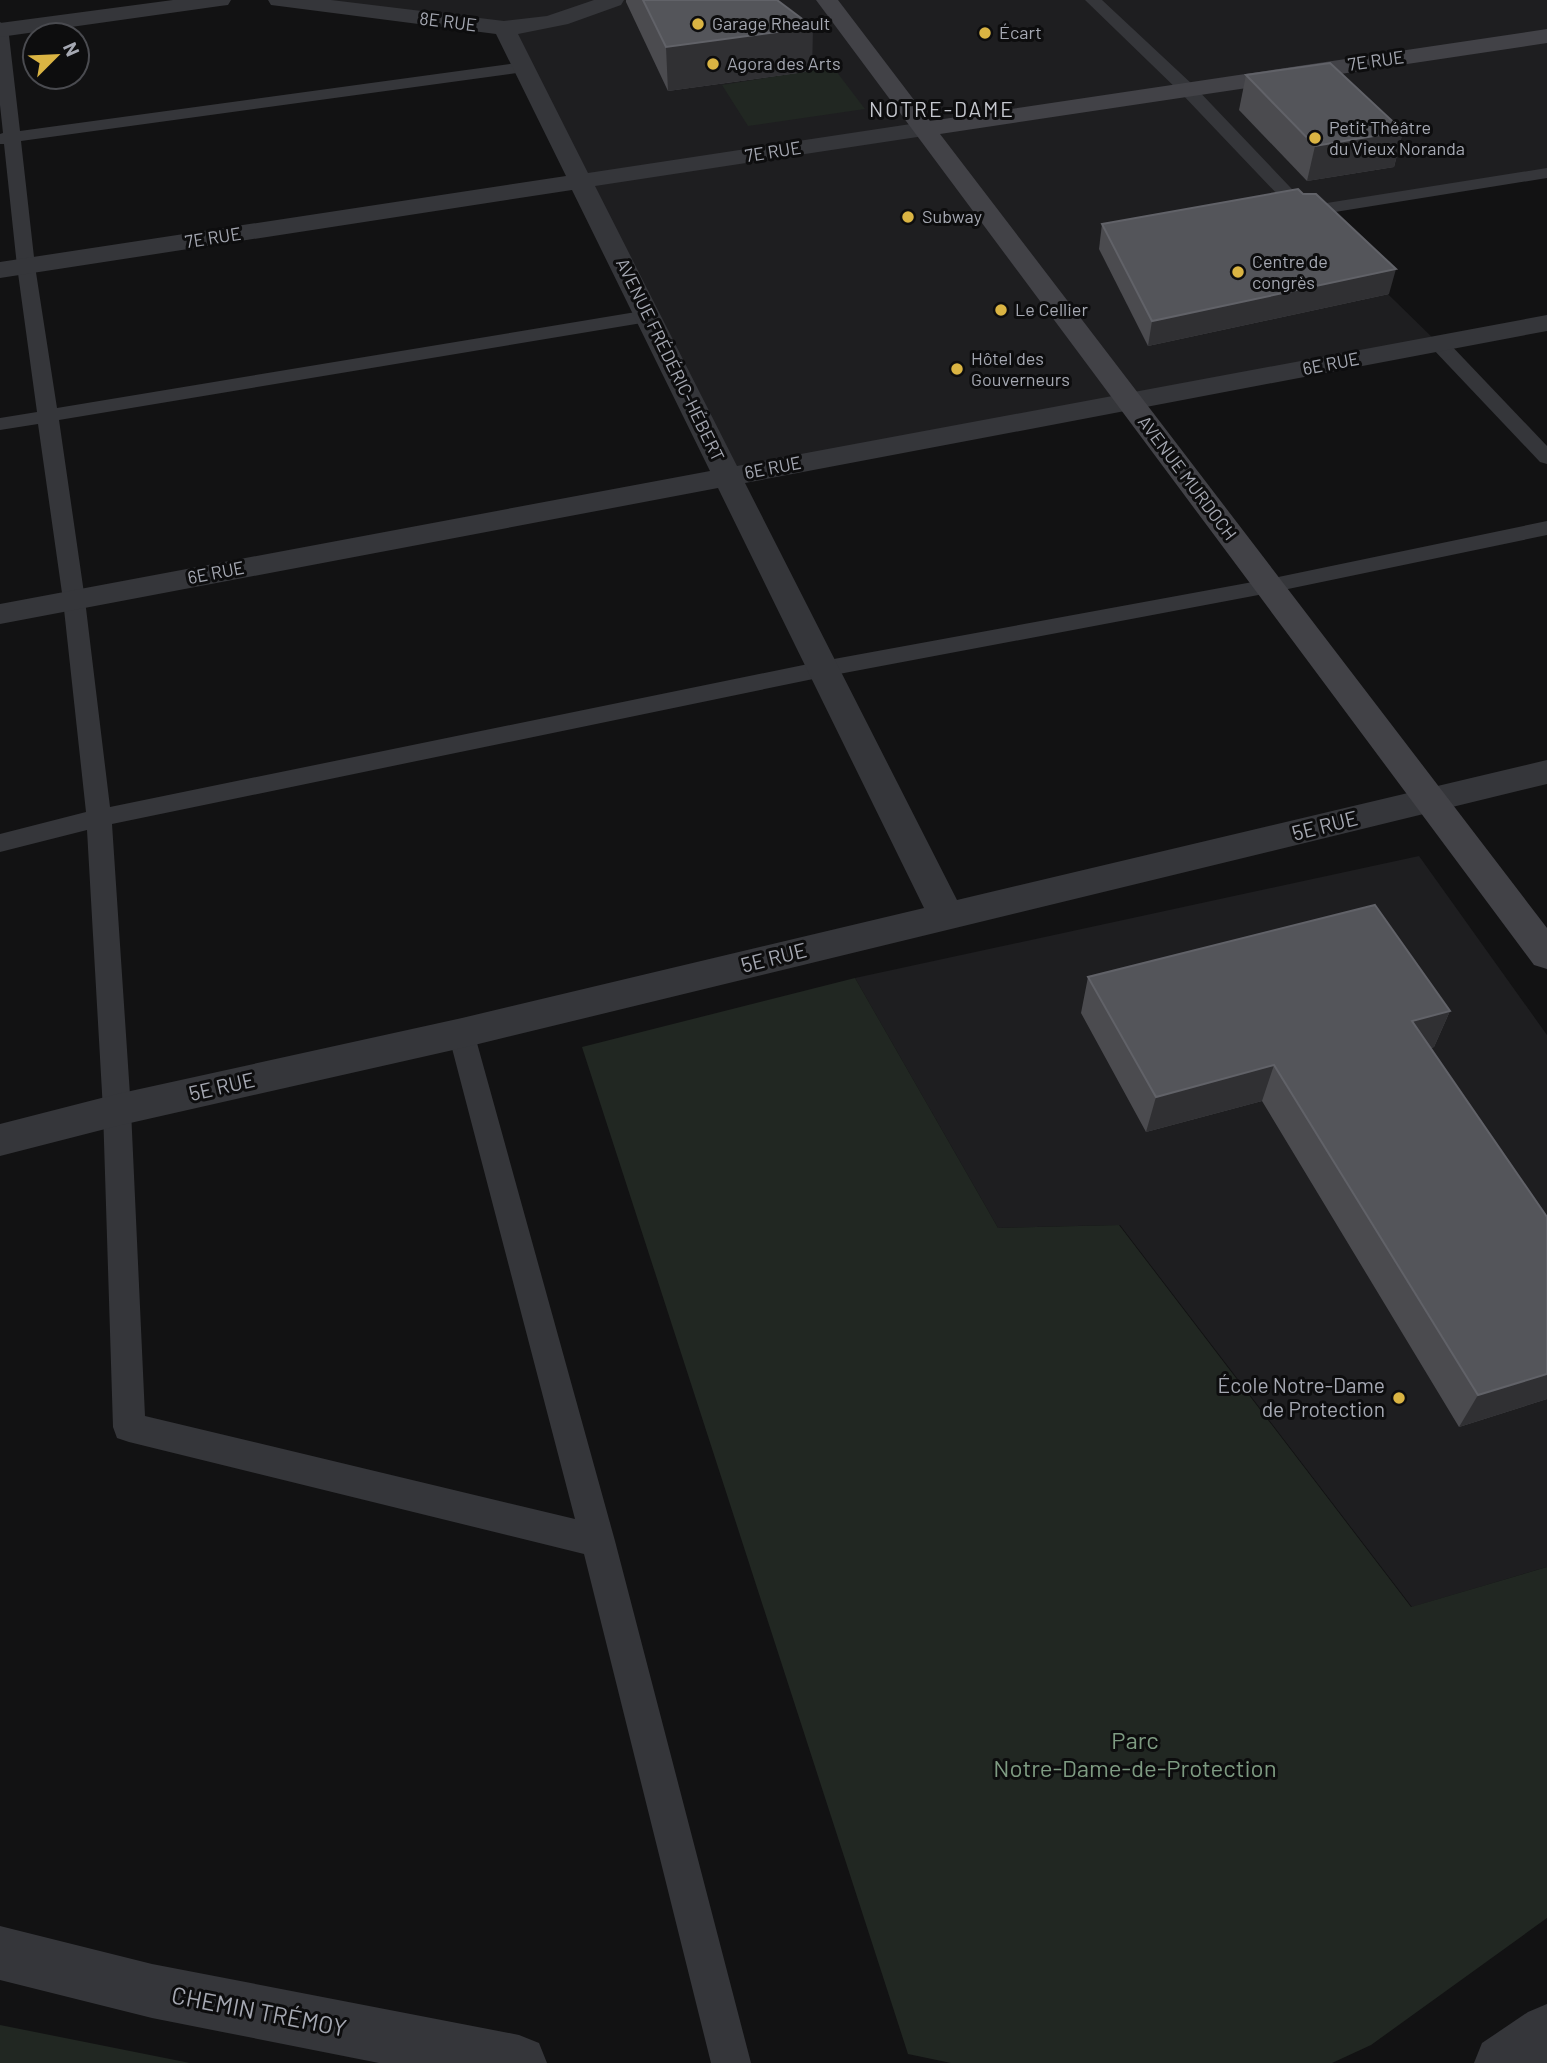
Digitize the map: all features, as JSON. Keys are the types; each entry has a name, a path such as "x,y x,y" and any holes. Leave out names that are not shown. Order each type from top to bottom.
{"street":[{"path":"0,29 220,0"},
{"name":"8E RUE","path":"279,0 504,28 540,26 561,21 613,0"},
{"name":"AVENUE MURDOCH","path":"827,0 1547,955"},
{"name":"AVENUE FRÉDÉRIC-HÉBERT","path":"504,28 947,917"},
{"name":"7E RUE","path":"13,269 1547,36"},
{"name":"6E RUE","path":"0,614 1547,324"},
{"name":"5E RUE","path":"0,1140 462,1033 1547,772"},
{"name":"CHEMIN TRÉMOY","path":"0,1953 152,1991 519,2063"},
{"path":"1502,2063 1547,2031"}],"lane":[{"path":"1093,0 1187,89 1304,212 1547,173"},
{"path":"0,29 13,269 49,415 99,818 117,1111 129,1427 598,1541"},
{"path":"6,138 524,67"},
{"path":"0,424 648,316"},
{"path":"1439,344 1547,458"},
{"path":"0,843 99,818 823,668 1269,586 1547,528"},
{"path":"462,1033 598,1541 730,2063"}],"shaded area":[{"path":"279,0 1547,0 1547,173 1304,212 1439,344 728,477 504,28"},
{"name":"École Notre-Dame de Protection","path":"1419,856 1547,1035 1547,1567 1412,1607 1120,1225 998,1228 855,978"}],"green space":[{"path":"833,67 865,109 748,126 722,85"},
{"name":"Parc Notre-Dame-de-Protection","path":"855,978 998,1228 1119,1225 1411,1607 1547,1567 1547,1918 1371,2045 1332,2063 951,2063 908,2054 582,1047"},
{"path":"0,2025 190,2063 0,2063"}],"building":[{"path":"643,0 777,0 813,27 666,47"},
{"path":"1330,63 1403,131 1315,146 1246,75"},
{"name":"Centre de congrès","path":"1298,189 1303,194 1316,194 1396,269 1152,321 1102,224"},
{"path":"1375,905 1450,1011 1412,1021 1547,1217 1547,1374 1478,1395 1274,1065 1156,1097 1088,977"}],"place":[{"name":"Garage Rheault","path":"698,24"},
{"name":"Écart","path":"985,33"},
{"name":"Agora des Arts","path":"713,64"},
{"name":"Petit Théâtre du Vieux Noranda","path":"1315,138"},
{"name":"Subway","path":"908,217"},
{"name":"Centre de congrès","path":"1238,272"},
{"name":"Le Cellier","path":"1001,310"},
{"name":"Hôtel des Gouverneurs","path":"957,369"},
{"name":"École Notre-Dame de Protection","path":"1399,1398"}],"district":[{"name":"NOTRE-DAME","path":"942,110"}]}
